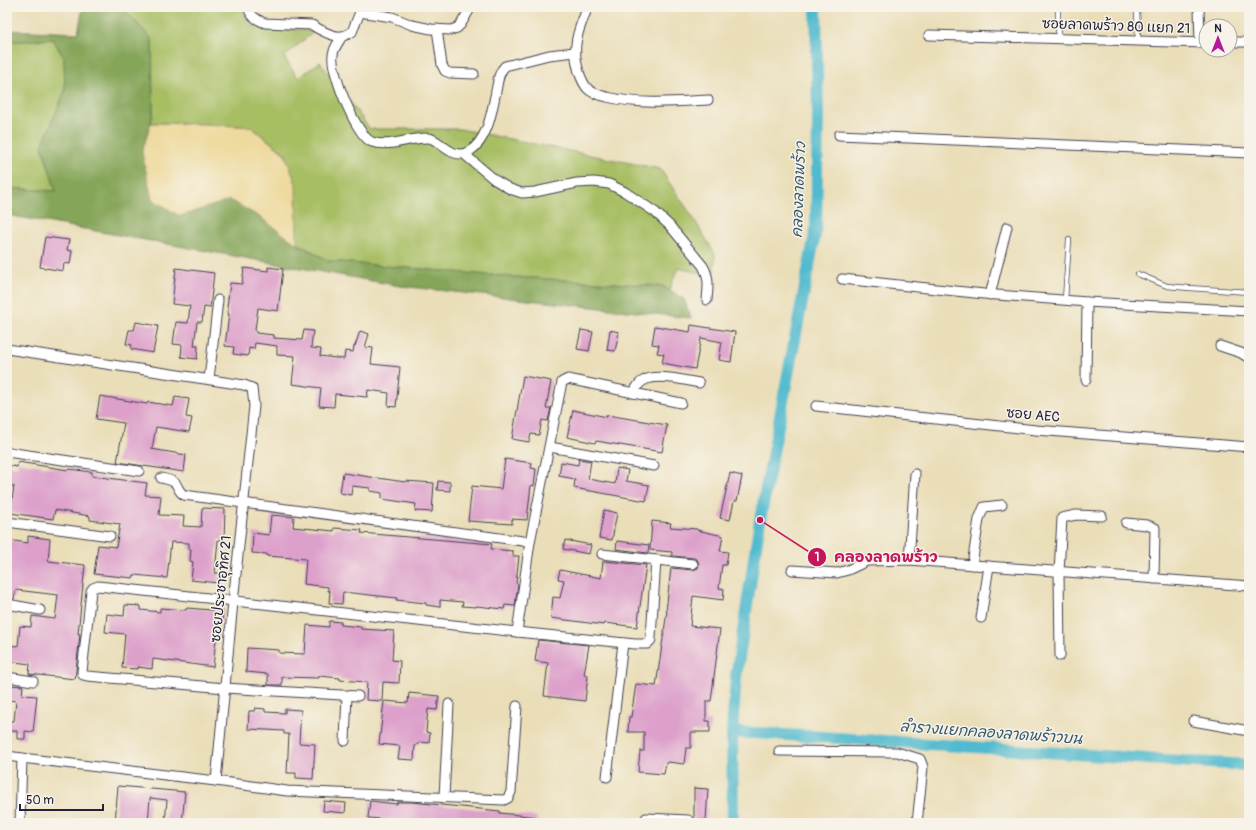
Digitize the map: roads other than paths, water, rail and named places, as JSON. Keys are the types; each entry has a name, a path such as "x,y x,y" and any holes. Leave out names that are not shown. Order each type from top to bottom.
{"street":[{"path":"248,7 250,14 258,20 265,22 312,25 318,29 342,36 352,32 361,9 392,17 412,25 451,30 457,28 461,24 471,7"},
{"path":"588,7 577,35 575,52 576,61 582,80 588,88 596,94 636,102 662,103 708,100"},
{"path":"1198,7 1200,18"},
{"path":"437,29 442,66 445,71 450,73 474,74"},
{"name":"ซอยลาดพร้าว 80 แยก 21","path":"929,35 1198,43"},
{"path":"342,36 332,55 335,73 342,95 357,127 370,142 382,144 431,138 455,153 464,154 496,180 510,189 522,192 536,192 577,183 594,182 609,184 625,192 655,212 670,226 707,273 709,282 707,300"},
{"path":"1238,42 1249,42"},
{"path":"464,154 470,151 477,144 486,131 501,70 505,66 549,55 575,52"},
{"path":"839,135 1249,152"},
{"path":"990,294 1007,227"},
{"path":"842,279 1087,302 1249,311"},
{"path":"209,379 218,300"},
{"path":"1086,380 1087,302"},
{"path":"1220,346 1241,353 1249,358"},
{"name":"ซอยประชาอุทิศ 21","path":"7,350 209,379 244,385 252,388 254,406 216,781"},
{"path":"633,393 640,383 650,378 662,378 699,383"},
{"path":"516,632 530,542 561,386 564,380 568,379 681,403"},
{"name":"ซอย AEC","path":"816,406 1036,430 1249,446"},
{"path":"550,447 654,466"},
{"path":"7,452 139,471"},
{"path":"909,560 915,474"},
{"path":"161,478 170,480 176,484 179,492 184,495 245,502 530,542"},
{"path":"972,565 979,518 984,508 1002,504"},
{"path":"1060,656 1059,572 1062,518 1076,515 1102,516"},
{"path":"7,522 110,536"},
{"path":"1126,523 1147,525 1155,528 1154,579"},
{"path":"602,554 693,564"},
{"path":"358,696 225,688 83,675 82,672 91,591 93,588 98,586 233,602 644,645 651,640 656,560"},
{"path":"792,570 837,573 848,570 867,561 909,560 1249,586"},
{"path":"981,618 988,566"},
{"path":"7,604 40,610"},
{"path":"607,777 623,643"},
{"path":"7,677 33,681"},
{"path":"345,741 348,695"},
{"path":"444,797 450,704"},
{"path":"7,756 288,791 504,800 510,796 512,792 517,706"},
{"path":"1192,721 1249,730"},
{"path":"779,751 897,752 920,759 923,766 917,823"},
{"path":"20,823 22,758"},
{"path":"646,818 688,820 688,823"}],"lane":[{"path":"1058,7 1058,39"},
{"path":"1138,7 1138,41"},
{"path":"1066,300 1069,240"},
{"path":"1138,274 1167,286 1249,292"}],"waterway":[{"name":"คลองลาดพร้าว","path":"733,823 732,732 736,677 760,520 816,229 818,118 816,7"},
{"name":"ลำรางแยกคลองลาดพร้าวบน","path":"732,732 861,739 1249,765"}],"place":[{"name":"คลองลาดพร้าว","path":"760,520"}]}
